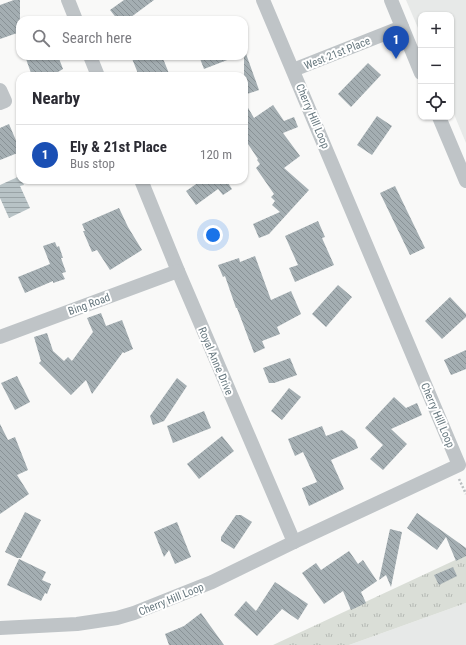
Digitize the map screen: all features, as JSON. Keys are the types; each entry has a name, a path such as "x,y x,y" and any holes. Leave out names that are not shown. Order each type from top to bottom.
{"street":[{"path":"68,0 74,16"},
{"name":"Cherry Hill Loop","path":"0,628 77,624 117,618 134,613 212,582 459,465 294,70 263,0"},
{"path":"391,0 418,66"},
{"name":"West 21st Place","path":"294,70 402,27"},
{"path":"92,60 96,72"},
{"path":"0,90 5,101 0,103"},
{"path":"440,120 466,181"},
{"name":"Royal Anne Drive","path":"143,184 178,271 294,542"},
{"name":"Bing Road","path":"0,337 178,271"}],"shaded area":[{"path":"406,0 466,0 466,143 454,114 454,12 418,12 418,28"},
{"path":"16,178 16,184 24,184 20,186 30,208 9,218 0,198 0,185"},
{"path":"466,603 466,645 349,645"}],"green space":[{"path":"466,555 466,603 349,645 273,645"}],"building":[{"path":"14,0 20,0 20,16 16,16 16,33 0,39 0,5"},
{"path":"124,0 154,0 132,16 115,16 110,10"},
{"path":"248,59 259,90 248,94 248,72 244,72 244,60"},
{"path":"26,60 60,60 63,69 58,72 31,72"},
{"path":"133,60 164,60 168,72 137,72"},
{"path":"201,60 227,60 204,69"},
{"path":"368,63 381,75 351,107 338,94"},
{"path":"273,105 284,121 294,117 298,127 283,133 300,156 284,168 309,190 269,234 259,238 253,224 280,212 272,205 275,201 271,197 274,194 256,168 260,164 257,160 258,159 248,144 248,108 254,118"},
{"path":"377,116 392,126 372,155 357,145"},
{"path":"9,124 16,141 16,154 0,160 0,128"},
{"path":"196,184 229,184 232,189 223,195 218,189 196,205 186,191"},
{"path":"395,186 425,248 410,255 380,193"},
{"path":"119,208 128,227 142,250 110,270 97,250 92,252 83,231 85,231 82,224"},
{"path":"318,221 325,237 322,238 334,265 295,282 289,268 298,265 285,236"},
{"path":"55,242 57,247 59,246 63,258 61,258 66,272 62,273 65,279 53,283 53,281 25,293 18,277 50,264 43,246"},
{"path":"255,256 271,300 291,291 301,314 277,327 280,334 262,341 265,348 254,353 225,276 223,277 218,265 239,258 240,262"},
{"path":"338,285 352,297 326,327 312,314"},
{"path":"450,297 466,314 466,317 442,339 425,321"},
{"path":"101,313 106,326 122,320 133,349 124,353 123,352 92,394 86,380 71,395 39,363 41,361 34,337 47,333 53,351 64,361 68,357 72,361 93,332 87,318"},
{"path":"466,350 466,369 451,375 444,360"},
{"path":"290,358 297,375 274,383 269,383 263,368"},
{"path":"17,376 30,402 15,410 1,383"},
{"path":"177,378 187,386 164,421 153,425 150,416"},
{"path":"289,388 301,397 282,420 271,411"},
{"path":"394,397 406,408 417,403 422,415 391,429 407,444 383,470 370,459 383,445 365,428"},
{"path":"204,411 211,428 173,443 167,426"},
{"path":"0,424 8,440 15,437 28,470 17,475 29,494 0,514"},
{"path":"322,426 326,436 342,430 355,440 358,448 331,460 344,489 309,506 302,488 317,482 303,452 295,456 288,439"},
{"path":"222,436 234,451 199,479 187,464"},
{"path":"25,512 41,520 21,558 17,558 5,552"},
{"path":"417,513 466,548 466,556 456,561 446,537 437,550 407,528"},
{"path":"236,515 241,515 252,522 234,549 221,541 221,537"},
{"path":"177,522 191,557 175,564 169,550 164,557 154,532"},
{"path":"390,529 402,532 391,587 386,575 379,580"},
{"path":"349,551 358,564 363,560 377,581 361,592 366,603 351,610 343,591 324,604 302,573 316,563 321,570"},
{"path":"19,559 46,572 42,580 51,584 47,594 45,593 41,601 7,585"},
{"path":"453,567 457,576 439,585 434,575"},
{"path":"275,582 308,604 298,620 282,609 257,636 234,615 246,601 256,611"},
{"path":"201,613 224,645 169,645 165,634 184,626"}],"place":[{"name":"Ely & 21st Place","path":"396,59"}]}
